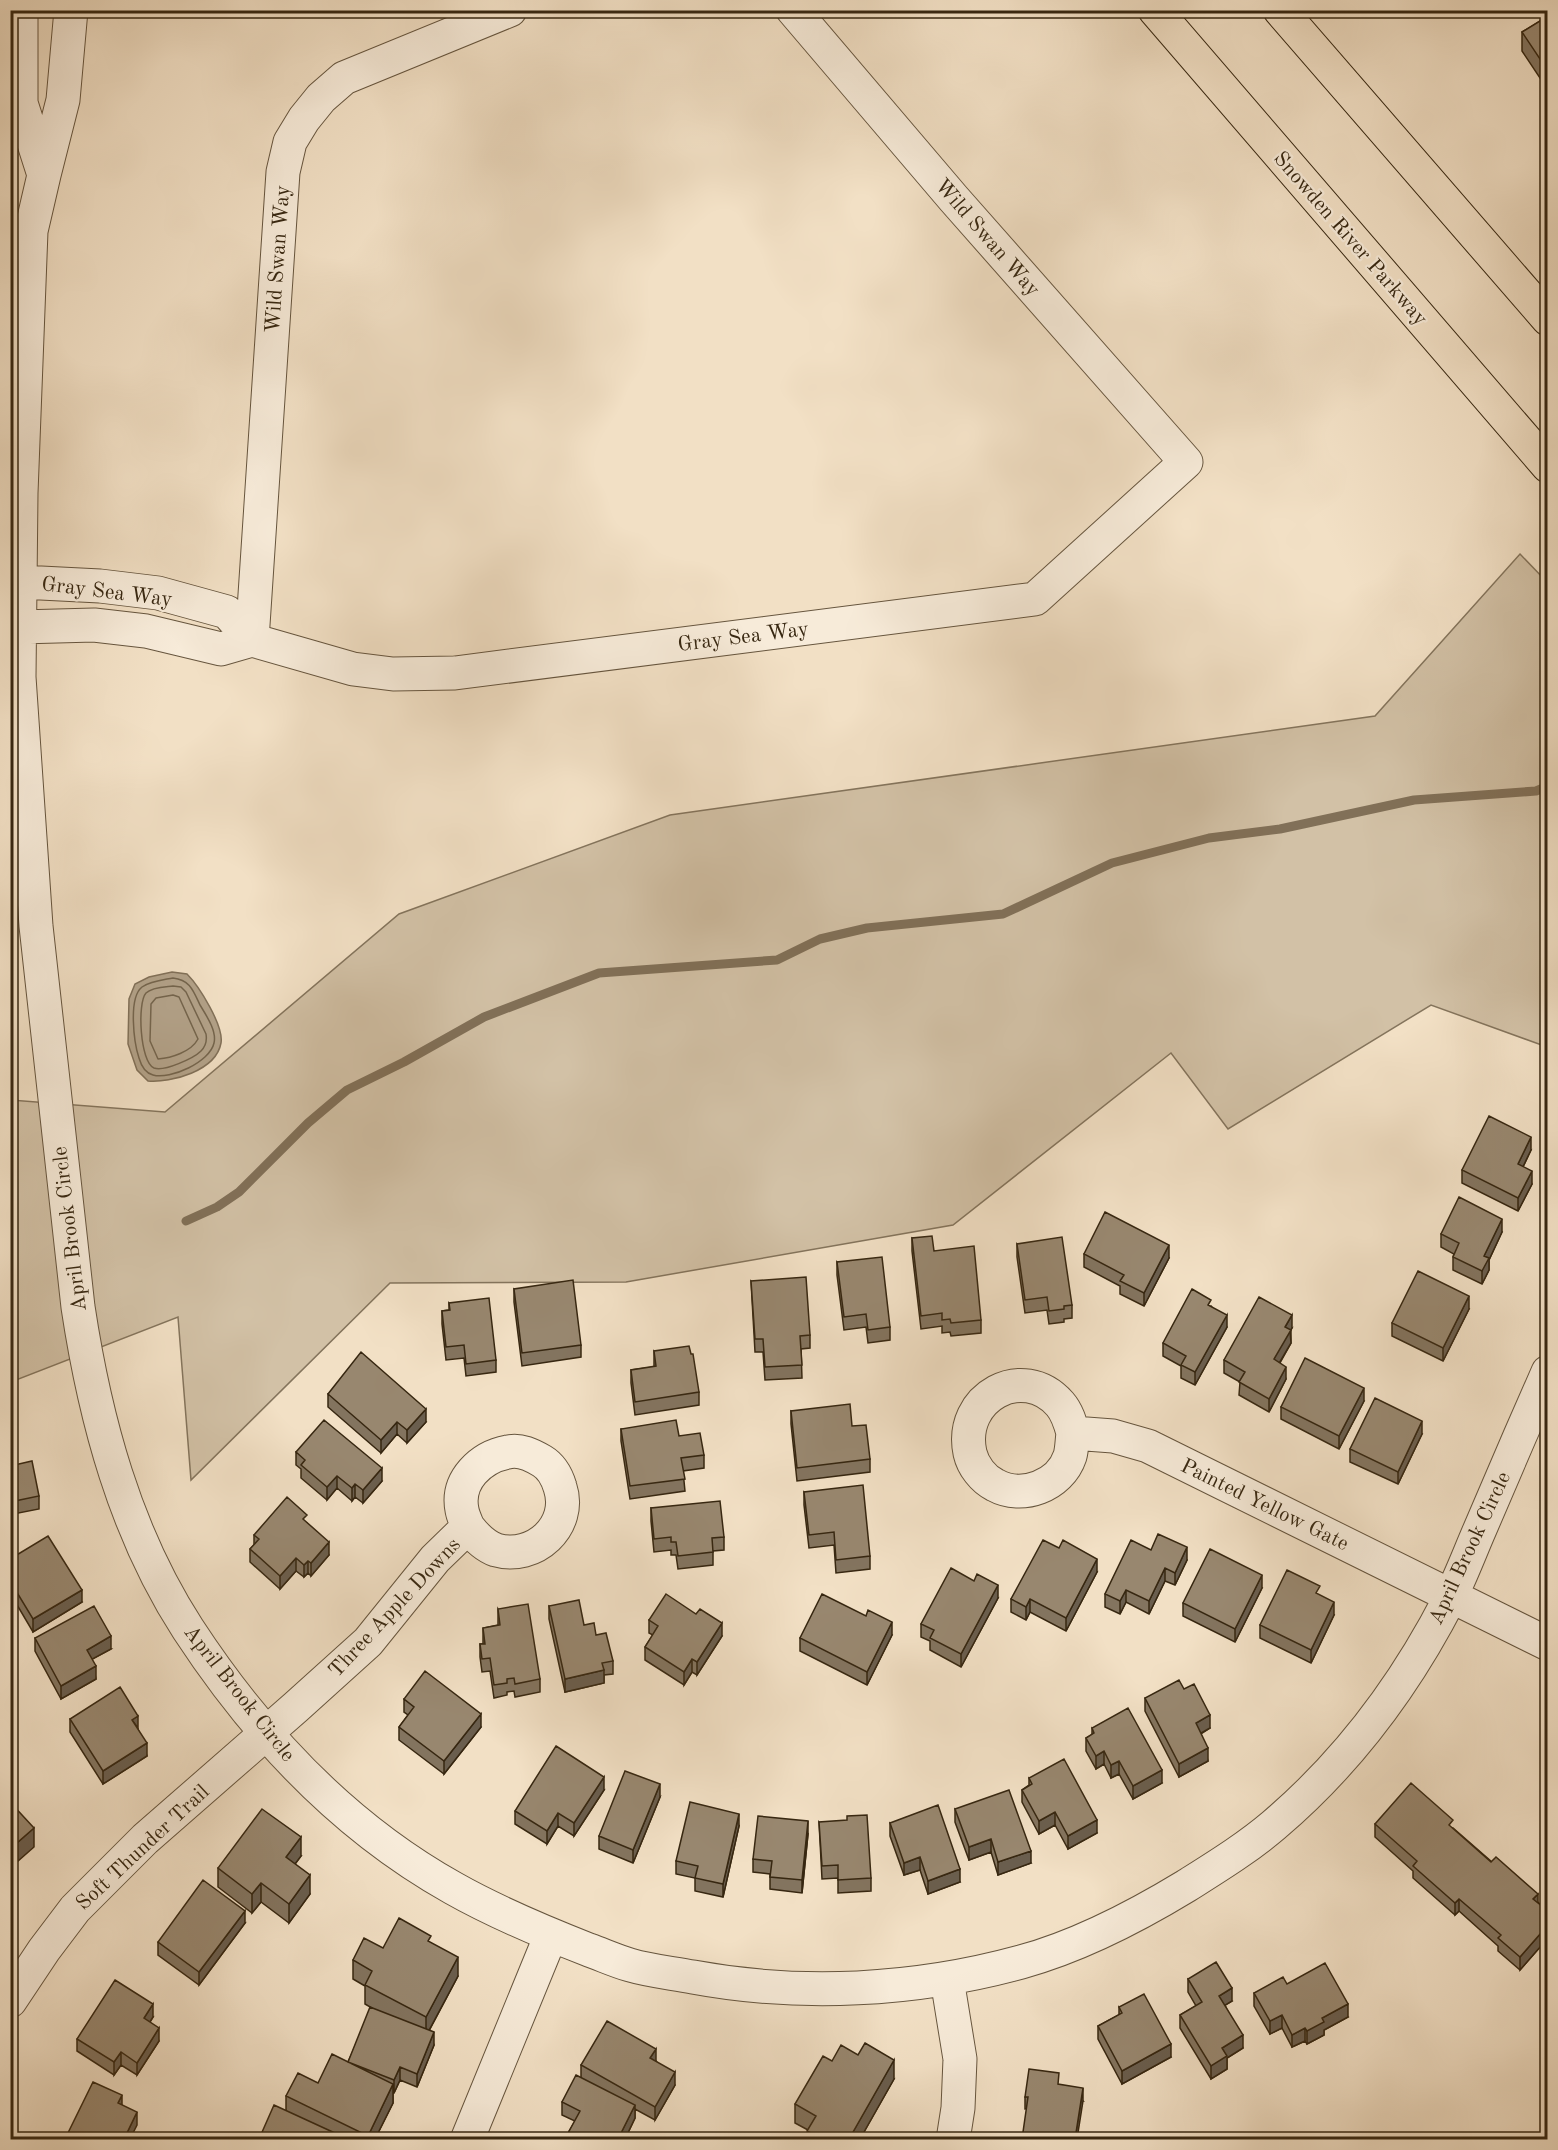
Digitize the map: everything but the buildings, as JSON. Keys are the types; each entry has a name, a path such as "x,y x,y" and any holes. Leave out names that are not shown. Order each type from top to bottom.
{"main road":[{"name":"Snowden River Parkway","path":"1155,10 1548,466"},
{"path":"1280,10 1548,319"}],"street":[{"name":"April Brook Circle","path":"21,10 21,103 44,175"},
{"name":"April Brook Circle","path":"71,10 63,100 44,175 21,231 19,677 23,927 87,1364 98,1417 122,1496 153,1565 185,1625 266,1734 313,1783 397,1851 448,1886 551,1935 631,1965 726,1983 797,1989 865,1987 947,1979 1025,1961 1078,1942 1128,1920 1226,1861 1273,1826 1310,1792 1352,1748 1388,1702 1451,1597 1548,1372"},
{"name":"Wild Swan Way","path":"252,640 283,172 290,142 304,119 321,98 344,78 510,10"},
{"name":"Wild Swan Way","path":"793,10 954,199 1186,462"},
{"name":"Gray Sea Way","path":"21,582 100,586 158,593 227,612 252,640 352,669 393,674 455,673 1035,598 1186,462"},
{"name":"Gray Sea Way","path":"21,627 94,626 146,631 221,649 252,640"},
{"name":"Painted Yellow Gate","path":"1073,1433 1113,1436 1148,1446 1548,1644"},
{"name":"Three Apple Downs","path":"266,1734 368,1642 435,1559 468,1527"},
{"name":"Soft Thunder Trail","path":"10,2001 75,1909 145,1839 266,1734"},
{"path":"467,2139 551,1935"},
{"path":"947,1979 960,2060 958,2108 953,2139"}],"shaded area":[{"path":"1520,554 1547,582 1547,1047 1431,1005 1228,1129 1171,1053 953,1225 626,1282 390,1283 191,1480 178,1317 11,1382 11,1100 165,1112 399,914 670,815 1375,716"}],"water":[{"path":"172,972 187,974 198,987 215,1017 221,1043 211,1061 202,1068 168,1080 148,1081 137,1070 128,1044 129,999 135,984 149,977"}],"waterway":[{"path":"186,1221 217,1207 239,1192 308,1123 347,1090 404,1062 484,1017 599,973 777,960 820,939 867,928 1003,914 1112,863 1209,838 1280,829 1414,800 1536,791 1548,786"}]}
